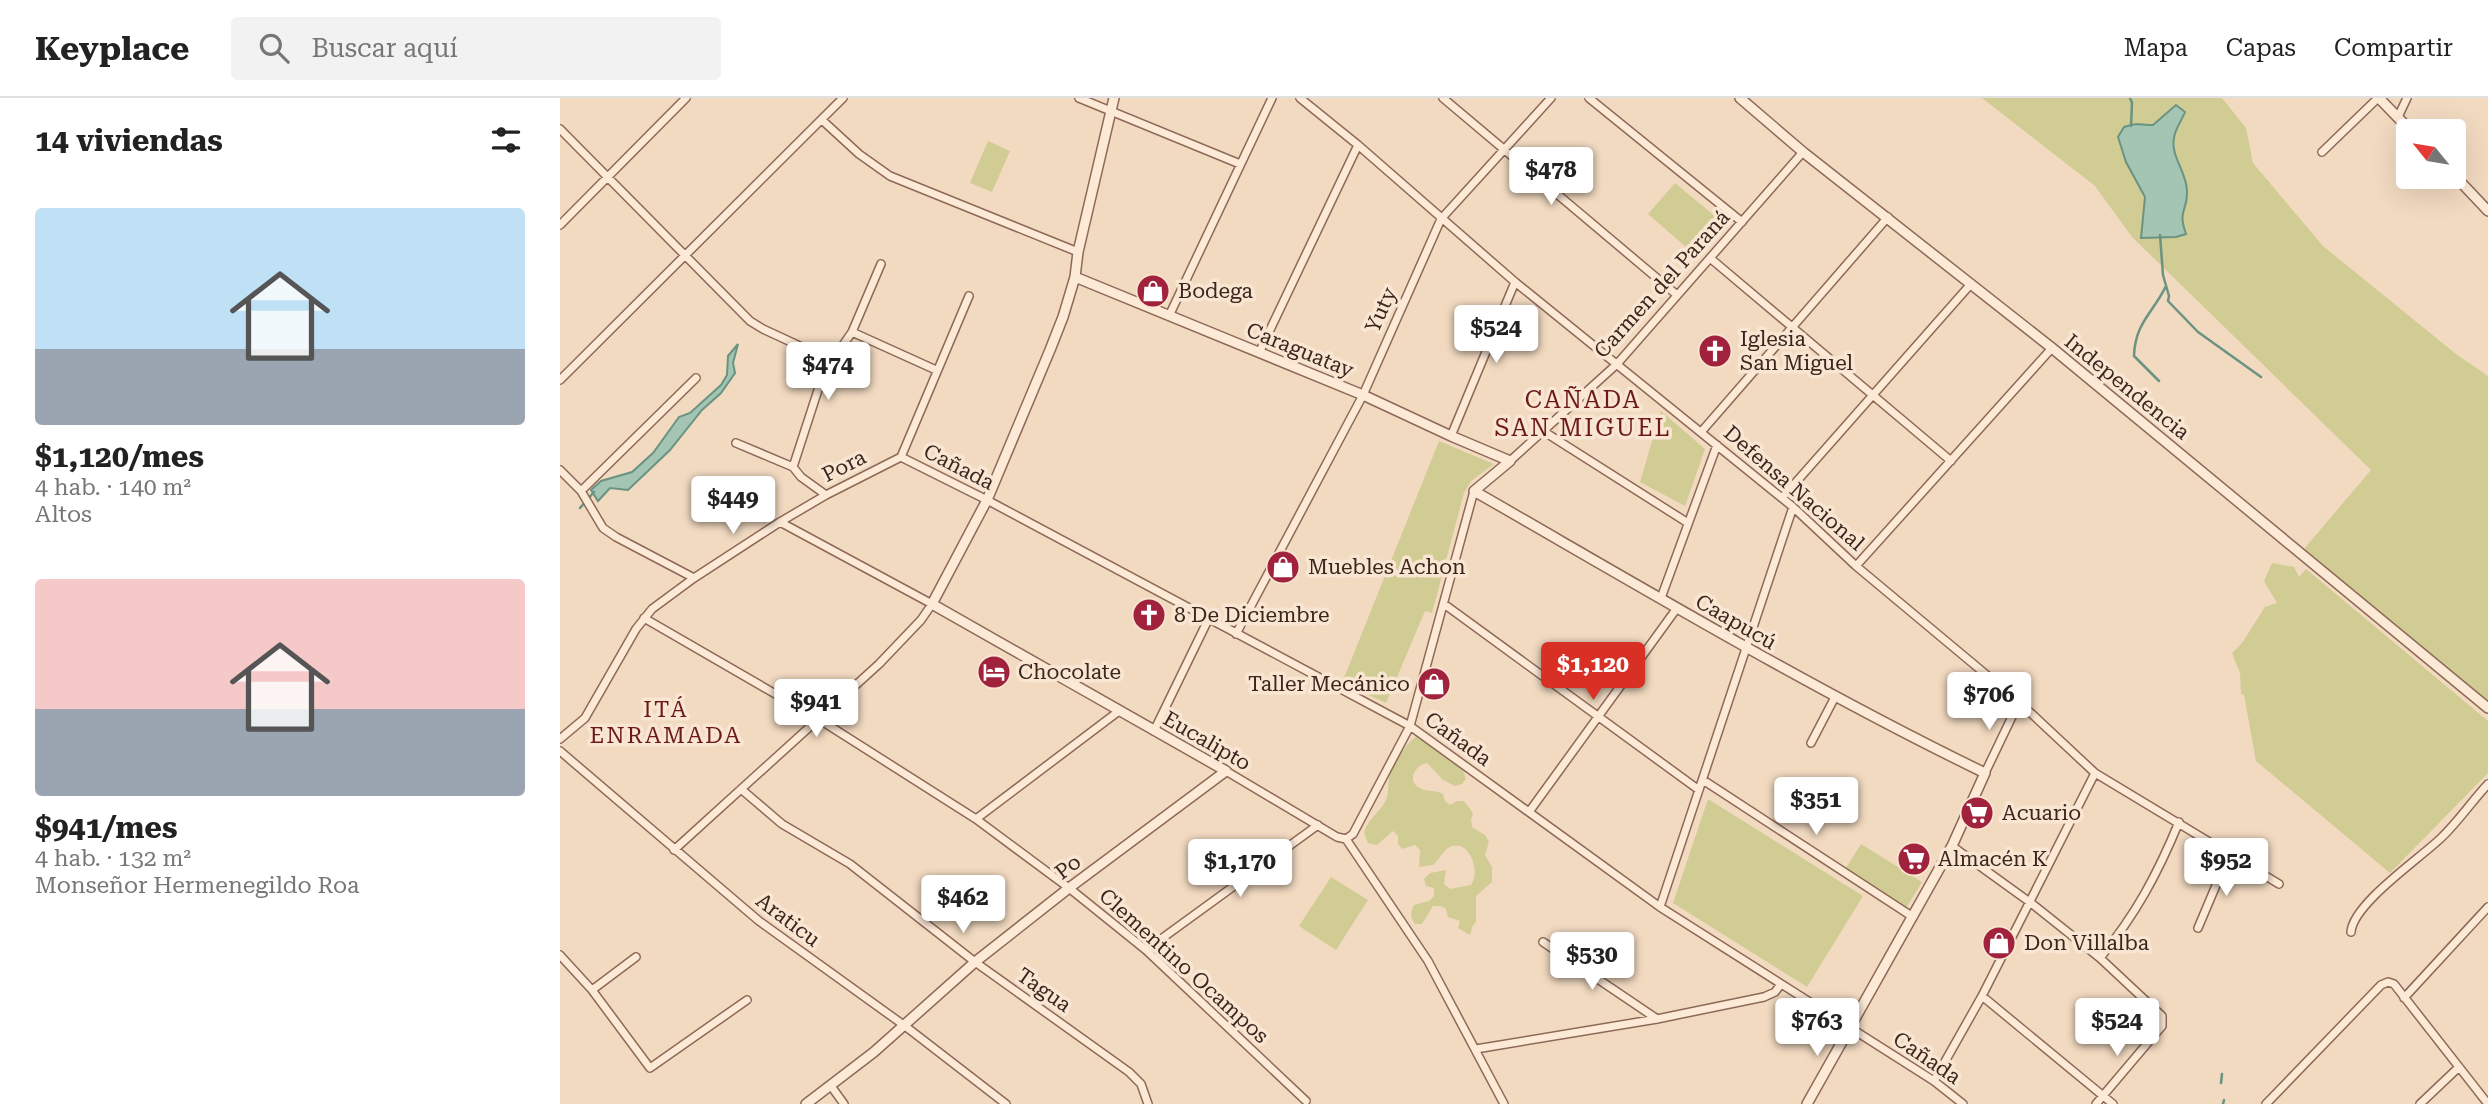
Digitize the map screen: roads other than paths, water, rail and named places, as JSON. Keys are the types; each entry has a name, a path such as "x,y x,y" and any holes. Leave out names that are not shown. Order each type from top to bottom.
{"street":[{"path":"560,225 686,98"},
{"path":"560,380 842,98"},
{"path":"1079,98 1240,164"},
{"path":"674,850 879,664 908,635 932,604 987,500 1059,328 1075,277 1078,252 1114,98"},
{"path":"1169,316 1272,98"},
{"name":"Defensa Nacional","path":"1300,98 1515,282 1793,507 1857,566 2019,702 2095,773 2279,884"},
{"path":"1443,98 1676,295"},
{"name":"Yuty","path":"1237,634 1363,395 1441,219 1551,98"},
{"path":"1589,98 1742,222"},
{"name":"Independencia","path":"1740,98 1803,152 2052,348 2488,708"},
{"path":"2322,152 2379,98 2398,117 2407,98"},
{"path":"822,120 859,154 890,176 1078,252"},
{"path":"560,129 750,321 832,361"},
{"path":"1259,353 1358,145"},
{"name":"Carmen del Paraná","path":"1474,491 1617,364 1803,152"},
{"path":"2466,188 2488,211"},
{"path":"1702,431 1888,217"},
{"path":"1710,258 1951,461"},
{"path":"793,467 818,390 832,361 852,332 881,264"},
{"name":"Caraguatay","path":"1075,277 1363,395 1510,461"},
{"path":"1451,436 1515,282"},
{"path":"1782,498 1970,285"},
{"path":"901,457 969,296"},
{"path":"852,332 936,370"},
{"path":"1857,566 2052,348"},
{"path":"583,495 696,377"},
{"path":"1543,431 1688,523"},
{"path":"736,443 793,467 801,477 825,495"},
{"path":"1661,598 1717,445"},
{"name":"Cañada","path":"901,457 987,500 1410,726 1660,907 1934,1081 1963,1104"},
{"name":"Pora","path":"560,739 585,718 643,618 694,578 780,522 825,495 901,457"},
{"path":"560,470 583,495 603,528 694,578"},
{"path":"1346,839 1353,834 1410,726 1474,491"},
{"name":"Caapucú","path":"1474,491 1746,649 1985,773"},
{"path":"1660,907 1793,507"},
{"name":"Eucalipto","path":"780,522 932,604 1337,837 1346,839 1429,961 1504,1104"},
{"path":"1444,604 1699,790"},
{"path":"1529,812 1677,608"},
{"name":"Clementino Ocampos","path":"643,618 817,719 976,819 1069,888 1146,950 1306,1101"},
{"path":"1154,731 1208,620"},
{"path":"1811,743 1835,696"},
{"path":"1807,1104 1852,1028 1952,845 2019,702"},
{"path":"976,819 1119,711"},
{"name":"Araticu","path":"560,751 759,921 905,1026 1006,1104"},
{"name":"Po","path":"806,1104 905,1026 975,962 1226,771"},
{"path":"1934,1081 2031,903 2095,773"},
{"path":"1703,780 1913,917"},
{"path":"2351,932 2351,923 2369,900 2444,836 2488,784"},
{"name":"Tagua","path":"741,789 782,824 850,864 975,962 1129,1072 1140,1083 1148,1104"},
{"path":"2100,958 2141,902 2161,866 2179,822"},
{"path":"1146,950 1318,825"},
{"path":"1952,845 2100,958 2161,1014 2162,1026 2096,1104"},
{"path":"2198,929 2217,883 2234,856"},
{"path":"2404,998 2488,907"},
{"path":"1543,942 1657,1019"},
{"path":"560,955 592,990 650,1068 747,1000"},
{"path":"592,990 636,957"},
{"path":"2266,1104 2381,985 2388,982 2394,984 2488,1104"},
{"path":"1476,1049 1657,1019 1764,997 1775,992 1781,984"},
{"path":"1982,996 2113,1104"},
{"path":"2420,1104 2459,1067"},
{"path":"831,1086 844,1104"}],"waterway":[{"path":"2130,98 2131,126"},
{"path":"2160,235 2168,301 2198,332 2261,377"},
{"path":"2159,381 2134,356 2141,326 2166,286"},
{"path":"580,508 594,492"},
{"path":"2221,1083 2222,1074"},
{"path":"2223,1104 2224,1100"}],"place":[{"name":"Bodega","path":"1153,291"},
{"name":"Iglesia San Miguel","path":"1715,351"},
{"name":"Muebles Achon","path":"1283,567"},
{"name":"8 De Diciembre","path":"1149,615"},
{"name":"Chocolate","path":"994,672"},
{"name":"Taller Mecánico","path":"1434,684"},
{"name":"Acuario","path":"1977,813"},
{"name":"Almacén K","path":"1914,859"},
{"name":"Don Villalba","path":"1999,943"}],"district":[{"name":"CAÑADA SAN MIGUEL","path":"1583,414"},
{"name":"ITÁ ENRAMADA","path":"666,722"}]}
